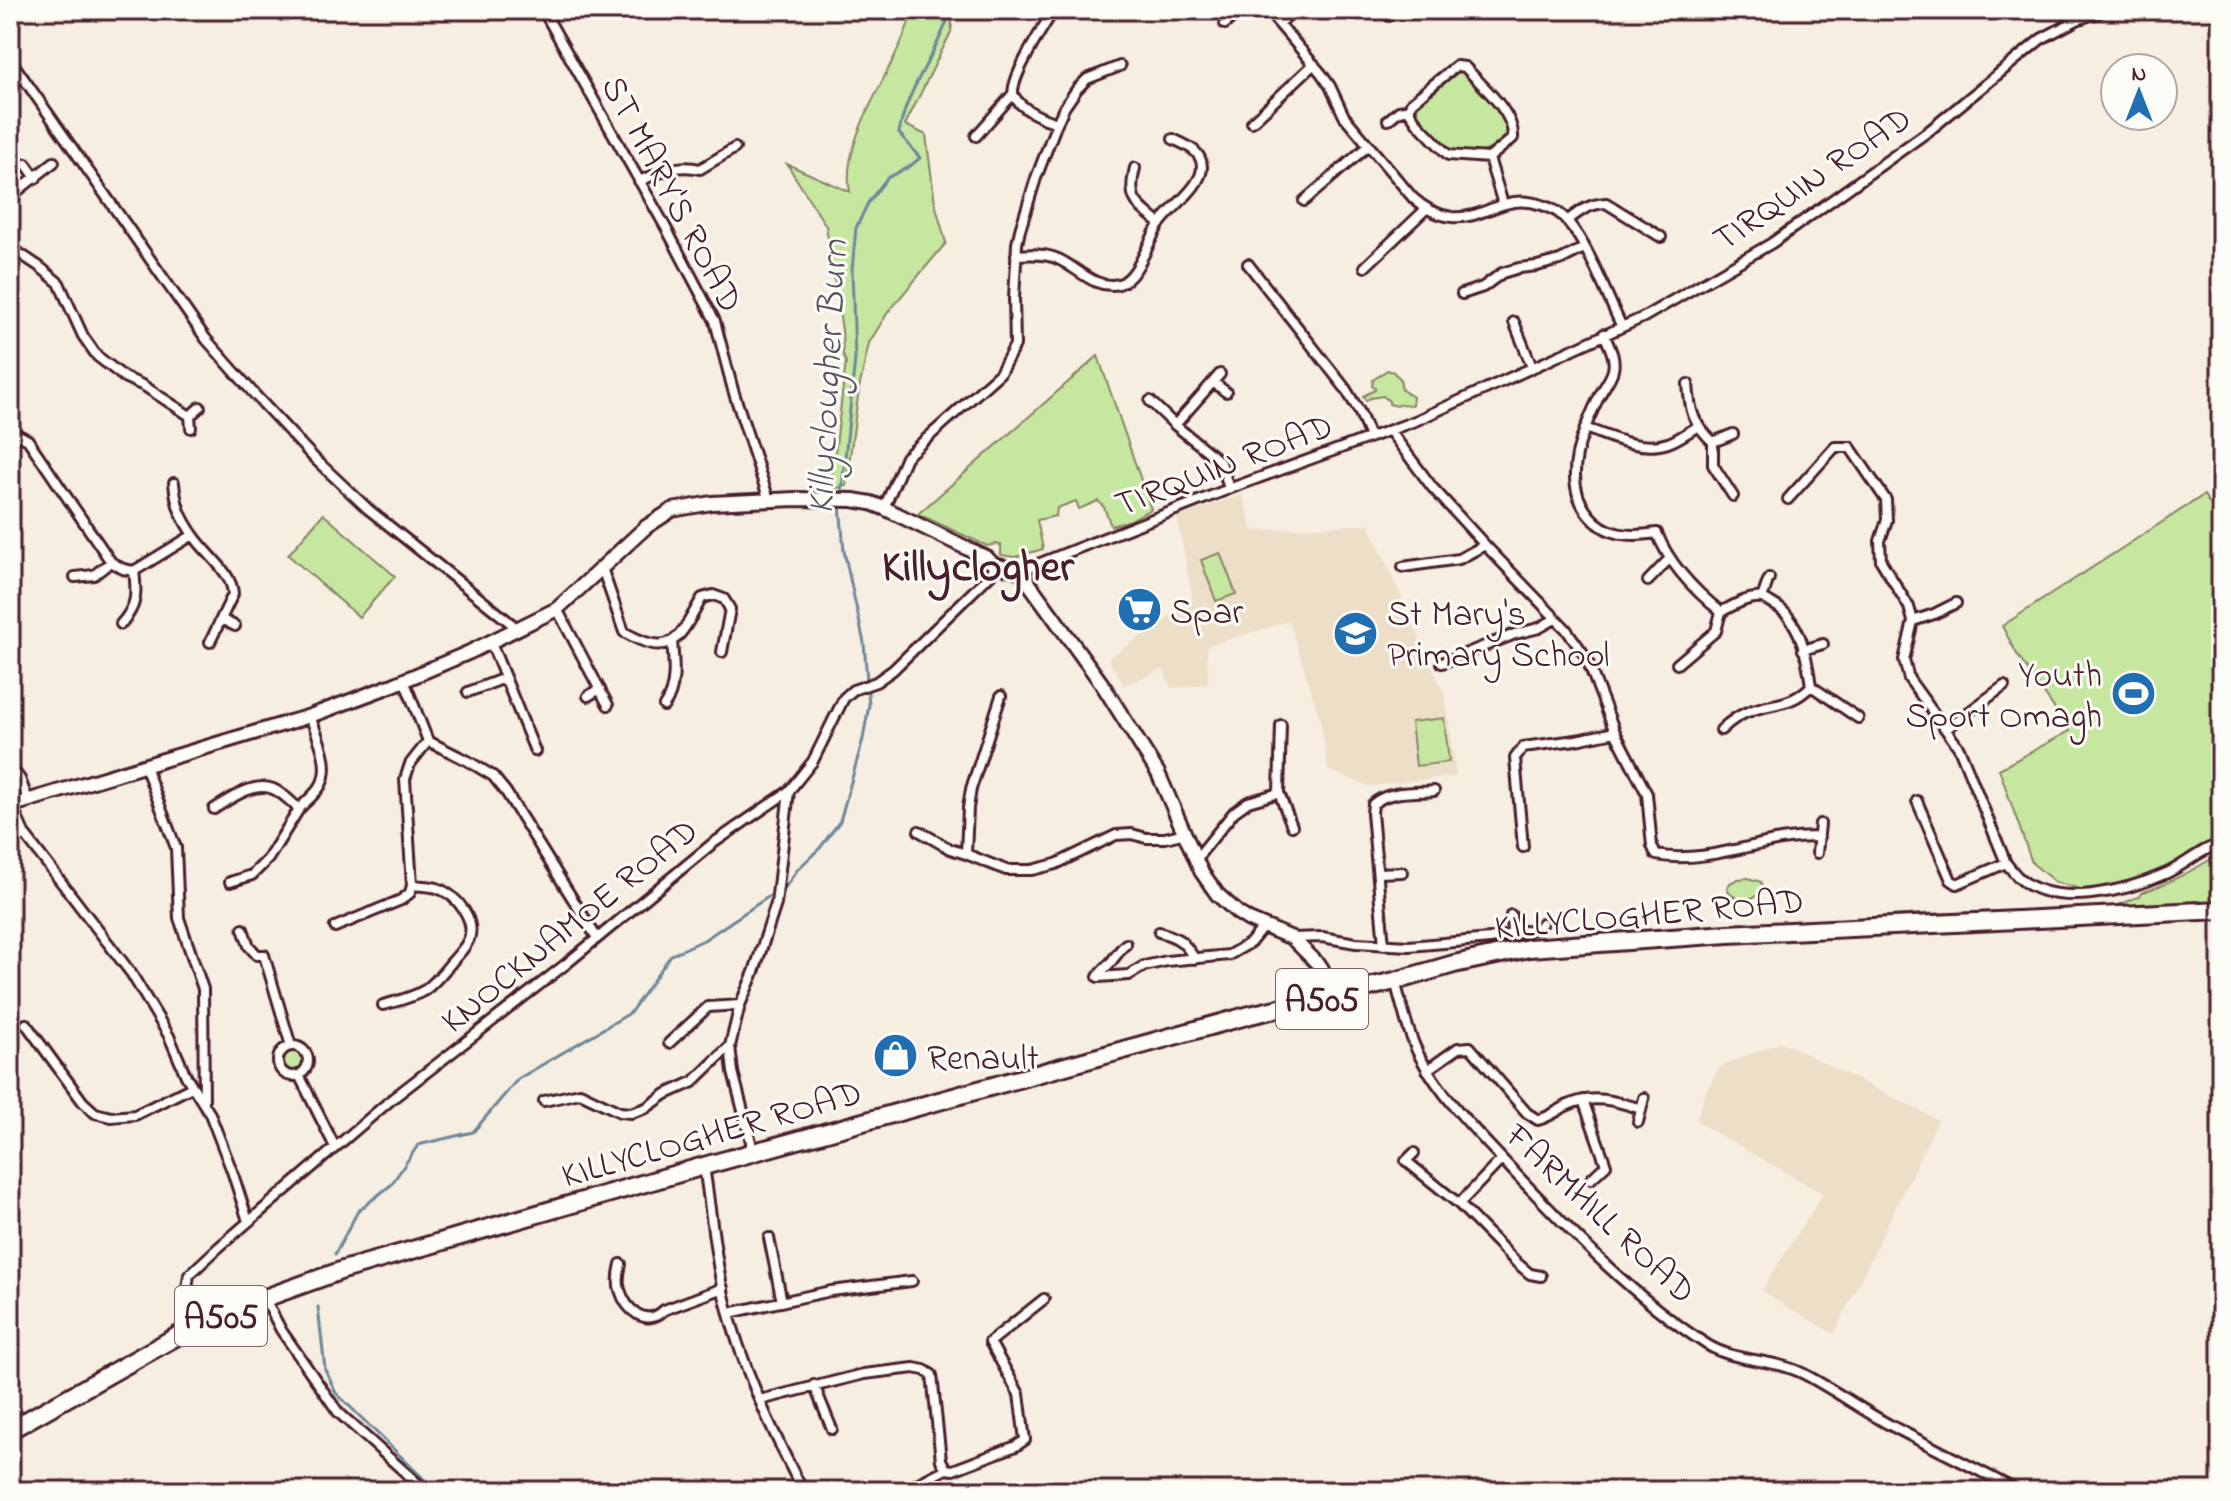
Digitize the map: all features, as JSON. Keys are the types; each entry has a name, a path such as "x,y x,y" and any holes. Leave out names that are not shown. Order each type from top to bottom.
{"highway":[{"name":"KILLYCLOGHER ROAD","path":"10,1430 198,1326 343,1270 704,1166 1250,1015 1454,964 1529,948 1728,934 2221,910"}],"street":[{"name":"ST MARY'S ROAD","path":"543,10 715,321 733,390 769,500"},
{"path":"976,136 1013,94 1016,79 1054,10"},
{"path":"1225,24 1240,10"},
{"path":"1267,10 1330,86 1344,116 1413,198 1426,209 1452,217 1511,201 1530,201 1551,208 1567,221 1584,248 1622,327"},
{"path":"1279,24 1294,10"},
{"name":"TIRQUIN ROAD","path":"1020,571 1229,489 1390,431 1661,308 1772,243 1919,138 2041,39 2077,20 2106,10"},
{"path":"10,59 206,339 246,385 314,458 368,509 519,630"},
{"path":"1252,122 1314,64"},
{"path":"884,508 906,457 1000,373 1011,356 1015,345 1016,255 1020,230 1036,178 1057,123 1077,89 1087,79 1120,66"},
{"path":"1456,66 1465,67 1508,115 1514,127 1513,138 1489,158 1448,155 1418,124 1410,109 1411,103 1456,66"},
{"path":"1013,94 1026,108 1057,123"},
{"path":"1388,120 1399,111 1410,109"},
{"path":"1016,255 1057,258 1109,286 1126,281 1160,224 1201,176 1200,157 1189,146 1173,139"},
{"path":"1304,201 1369,145"},
{"path":"639,181 677,166 700,169 735,148"},
{"path":"1489,158 1503,204"},
{"path":"10,197 54,162"},
{"path":"26,164 36,178"},
{"path":"1135,168 1132,195 1139,206 1160,224"},
{"path":"1567,221 1583,208 1606,203 1661,237"},
{"path":"1365,267 1426,209"},
{"path":"10,247 59,283 83,336 97,356 124,377 144,386 190,416"},
{"path":"1462,294 1483,287 1502,273 1560,260 1584,248"},
{"path":"1248,264 1345,388 1370,437"},
{"path":"1514,322 1532,367"},
{"path":"1604,334 1614,359 1613,372 1585,428 1574,459 1578,488 1587,513 1610,532 1622,535 1657,533 1670,558 1705,599 1721,612"},
{"path":"1175,425 1217,378 1226,392"},
{"path":"1688,384 1689,402 1697,427 1713,442 1713,465 1733,496"},
{"path":"1150,401 1217,459 1222,465 1229,489"},
{"path":"190,416 200,407"},
{"path":"190,416 191,428"},
{"path":"1585,428 1649,446 1668,443 1697,427"},
{"path":"1390,431 1432,487 1566,629 1586,657 1615,732 1647,794 1652,846 1656,855 1681,857 1710,854 1785,839 1819,837"},
{"path":"10,433 28,440 111,562 123,569 134,571 193,535"},
{"path":"1713,442 1733,434"},
{"path":"1788,499 1835,447 1850,447 1886,500 1887,520 1880,541 1881,561 1909,607 1913,621 1904,660 1909,679 1959,748 2006,863 2017,877 2029,885 2063,894 2113,892 2168,873 2221,844"},
{"path":"174,483 176,504 193,535 232,586 233,594 210,642"},
{"path":"248,1221 210,1114 192,1087 169,1036 131,973 25,835 11,806 310,716 491,643 557,609 646,527 672,510 712,503 769,500 840,499 871,503 987,558 994,565 1020,571 1108,693 1158,773 1201,871 1217,894 1238,913 1292,938 1321,967 1335,995"},
{"path":"1403,567 1459,559 1485,545"},
{"path":"1648,581 1670,558"},
{"path":"75,577 94,575 111,562"},
{"name":"KNOCKNAMOE ROAD","path":"198,1326 186,1296 189,1275 392,1099 712,844 789,791 813,761 839,705 853,690 876,682 893,670 991,574 994,565"},
{"path":"602,568 624,632 651,643 667,644 677,639 702,598 713,595 724,599 730,609 722,652"},
{"path":"121,624 134,605 134,571"},
{"path":"1762,598 1769,578"},
{"path":"1677,664 1716,631 1721,612 1742,601 1762,598 1778,607 1796,627 1811,686 1858,718"},
{"path":"1913,621 1956,603"},
{"path":"557,609 608,705"},
{"path":"221,619 235,626"},
{"path":"1442,663 1515,634 1539,628 1555,619"},
{"path":"664,706 674,678 672,642"},
{"path":"491,643 535,751"},
{"path":"1803,650 1823,644"},
{"path":"468,692 505,678"},
{"path":"404,680 428,741 493,776 597,938"},
{"path":"1721,730 1732,719 1753,710 1792,701 1811,686"},
{"path":"1946,729 2004,686"},
{"path":"588,696 600,689"},
{"path":"966,854 971,789 1001,696"},
{"path":"230,882 252,875 268,859 324,776 322,750 310,716"},
{"path":"1281,725 1279,793 1292,826"},
{"path":"1523,847 1515,758 1523,747 1615,732"},
{"path":"335,927 401,900 410,893 405,779 410,764 428,741"},
{"path":"10,766 20,779 28,800"},
{"path":"145,766 176,848 179,918 203,989 204,1106"},
{"path":"214,809 245,791 265,787 275,789 299,809"},
{"path":"751,1154 730,1046 740,1005 777,899 789,791"},
{"path":"1384,945 1373,804 1392,794 1434,791"},
{"path":"1196,859 1234,812 1248,802 1279,793"},
{"path":"1917,801 1951,880 1957,884 2006,863"},
{"path":"1817,853 1820,824"},
{"path":"919,831 950,849 1006,870 1032,870 1056,864 1116,835 1165,838 1185,833"},
{"path":"1378,873 1402,872"},
{"path":"383,1005 426,989 461,952 471,932 466,913 452,897 437,888 412,885"},
{"path":"1511,915 1512,934"},
{"path":"1292,938 1322,937 1384,945 1436,943 1490,939 1538,928 1542,923"},
{"path":"1126,944 1098,977 1129,975 1144,966 1229,955 1250,943 1264,926"},
{"path":"243,929 249,946 257,955 264,955 291,1046"},
{"path":"1159,932 1184,942 1195,959"},
{"name":"FARMHILL ROAD","path":"1395,981 1418,1053 1463,1118 1608,1266 1652,1304 1708,1345 1728,1355 1780,1365 1804,1374 1893,1427 2018,1491"},
{"path":"669,1043 708,1007 740,1005"},
{"path":"26,1024 83,1102 95,1113 111,1117 135,1115 192,1087"},
{"path":"291,1046 303,1049 308,1060 299,1075 285,1074 278,1061 284,1049 291,1046"},
{"path":"544,1101 580,1093 620,1112 631,1113 693,1082 730,1046"},
{"path":"1427,1070 1458,1048 1470,1047 1527,1113 1538,1120 1569,1104 1593,1098 1616,1100 1641,1109"},
{"path":"299,1075 335,1147"},
{"path":"1638,1122 1644,1098"},
{"path":"1583,1100 1606,1165 1591,1179"},
{"path":"1414,1153 1406,1161 1459,1204 1517,1263 1530,1274 1541,1276"},
{"path":"1459,1204 1502,1159"},
{"path":"704,1166 729,1313 760,1400 803,1491"},
{"path":"769,1238 782,1302"},
{"path":"621,1264 618,1275 620,1292 634,1312 646,1319 723,1288"},
{"path":"729,1313 831,1291 912,1281"},
{"path":"265,1298 281,1330 338,1412 424,1489"},
{"path":"903,1491 946,1469 953,1470 1025,1440 1019,1394 990,1342 1044,1299"},
{"path":"760,1400 864,1374 914,1368 924,1370 932,1375 941,1460 946,1469"},
{"path":"814,1385 832,1429"}],"shaded area":[{"name":"St Mary's Primary School","path":"1242,495 1253,531 1369,524 1445,696 1456,776 1368,786 1328,770 1320,718 1289,621 1207,646 1208,684 1171,688 1164,669 1124,685 1108,659 1193,600 1177,517"},
{"path":"1782,1042 1938,1120 1834,1334 1761,1291 1823,1194 1696,1121 1705,1094 1720,1066"}],"green space":[{"path":"914,10 953,10 951,32 905,125 926,135 935,203 946,243 888,312 869,343 859,389 846,486 828,490 846,362 842,330 826,226 787,164 850,192 851,157 856,139"},
{"path":"1463,71 1505,118 1507,127 1501,142 1486,151 1468,154 1452,151 1417,113 1418,105 1454,73"},
{"path":"1098,356 1151,509 1111,526 1104,507 1098,501 1079,509 1076,501 1057,508 1056,516 1037,520 1043,549 1015,557 1001,555 1001,545 987,546 918,514"},
{"path":"1387,370 1400,378 1402,390 1413,397 1412,405 1389,404 1383,396 1366,401 1363,396 1375,390 1373,380"},
{"name":"Youth Sport Omagh","path":"2204,495 2221,521 2221,843 2212,843 2153,874 2104,887 2080,889 2055,882 2032,863 1999,769 2070,731 2018,656 2002,626"},
{"path":"323,514 395,576 359,617 288,555"},
{"path":"1220,553 1236,594 1216,601 1201,560"},
{"path":"1444,718 1449,762 1416,766 1411,722"},
{"path":"2221,856 2221,902 1732,926 1922,914 2114,907 2180,877"},
{"path":"1748,878 1761,882 1764,891 1755,897 1734,897 1727,888 1730,883"},
{"path":"293,1051 300,1054 303,1061 300,1068 293,1071 286,1068 283,1061 286,1054"}],"waterway":[{"name":"Killyclougher Burn","path":"841,498 855,359 852,270 856,228 868,203 887,178 920,158 899,133 908,101 951,10"},
{"name":"Killyclougher Burn","path":"335,1254 358,1211 391,1185 418,1145 473,1132 518,1079 630,1013 671,955 704,940 784,889 840,821 863,739 869,705 864,643 844,551 840,505"},
{"path":"318,1307 325,1369 336,1393 427,1482 427,1490"}],"place":[{"name":"Spar","path":"1139,610"},
{"name":"St Mary's Primary School","path":"1356,633"},
{"name":"Youth Sport Omagh","path":"2133,694"},
{"name":"Renault","path":"896,1056"}],"district":[{"name":"Killyclogher","path":"978,565"}]}
